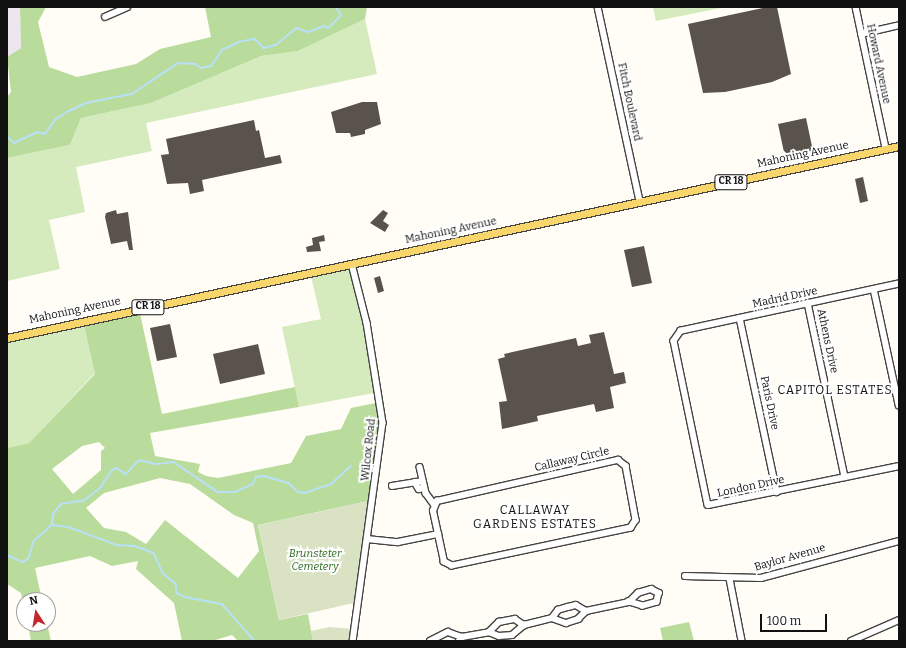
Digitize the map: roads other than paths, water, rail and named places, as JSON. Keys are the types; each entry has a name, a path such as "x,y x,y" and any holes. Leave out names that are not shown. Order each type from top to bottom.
{"main road":[{"name":"Mahoning Avenue","path":"7,338 899,146"}],"street":[{"path":"105,17 127,7"},
{"name":"Fitch Boulevard","path":"598,7 640,201"},
{"name":"Howard Avenue","path":"856,7 886,148"},
{"path":"861,34 899,25"},
{"name":"Wilcox Road","path":"352,264 383,413 383,433 353,641"},
{"name":"Madrid Drive","path":"676,334 681,331 899,284"},
{"path":"874,289 899,405"},
{"name":"Athens Drive","path":"808,303 845,477"},
{"name":"Paris Drive","path":"740,318 777,492"},
{"name":"London Drive","path":"676,334 674,341 706,503 714,506 899,466"},
{"name":"Callaway Circle","path":"618,460 626,466 636,520 631,528 452,566 444,562 434,504 440,499 618,460"},
{"path":"420,467 424,488 434,504"},
{"path":"392,486 423,481"},
{"path":"415,482 419,489 424,488"},
{"path":"367,538 398,542 438,534"},
{"name":"Baylor Avenue","path":"685,576 730,579 761,578 899,541"},
{"path":"730,579 742,641"},
{"path":"489,632 499,636 512,635 524,625 552,618 566,623 578,619 586,611 629,602 641,591 655,590 660,595 657,602 650,605 640,606 629,602"},
{"path":"552,618 558,610 576,605 586,611"},
{"path":"430,641 448,632 461,639 489,632 497,623 512,619 524,625"},
{"path":"850,641 899,620"}],"waterway":[{"path":"7,136 14,143 38,132 45,134 56,119 69,111 86,103 132,94 178,63 196,64 201,68 211,66 222,50 239,42 255,39 264,48 276,45 296,28 309,32 324,26 329,28 341,15 335,7"},
{"path":"52,525 53,514 61,504 85,500 101,487 112,470 117,468 126,474 139,460 157,464 174,462 218,492 235,492 253,484 256,477 264,476 289,483 298,492 305,493 331,484 351,466"},
{"path":"7,555 23,562 28,559 34,541 52,525 69,527 117,545 135,546 154,553 163,573 176,584 177,593 185,597 222,604 255,641"}],"district":[{"name":"CAPITOL ESTATES","path":"835,391"},
{"name":"CALLAWAY GARDENS ESTATES","path":"535,518"}],"park label":[{"name":"Brunsteter Cemetery","path":"315,561"}]}
